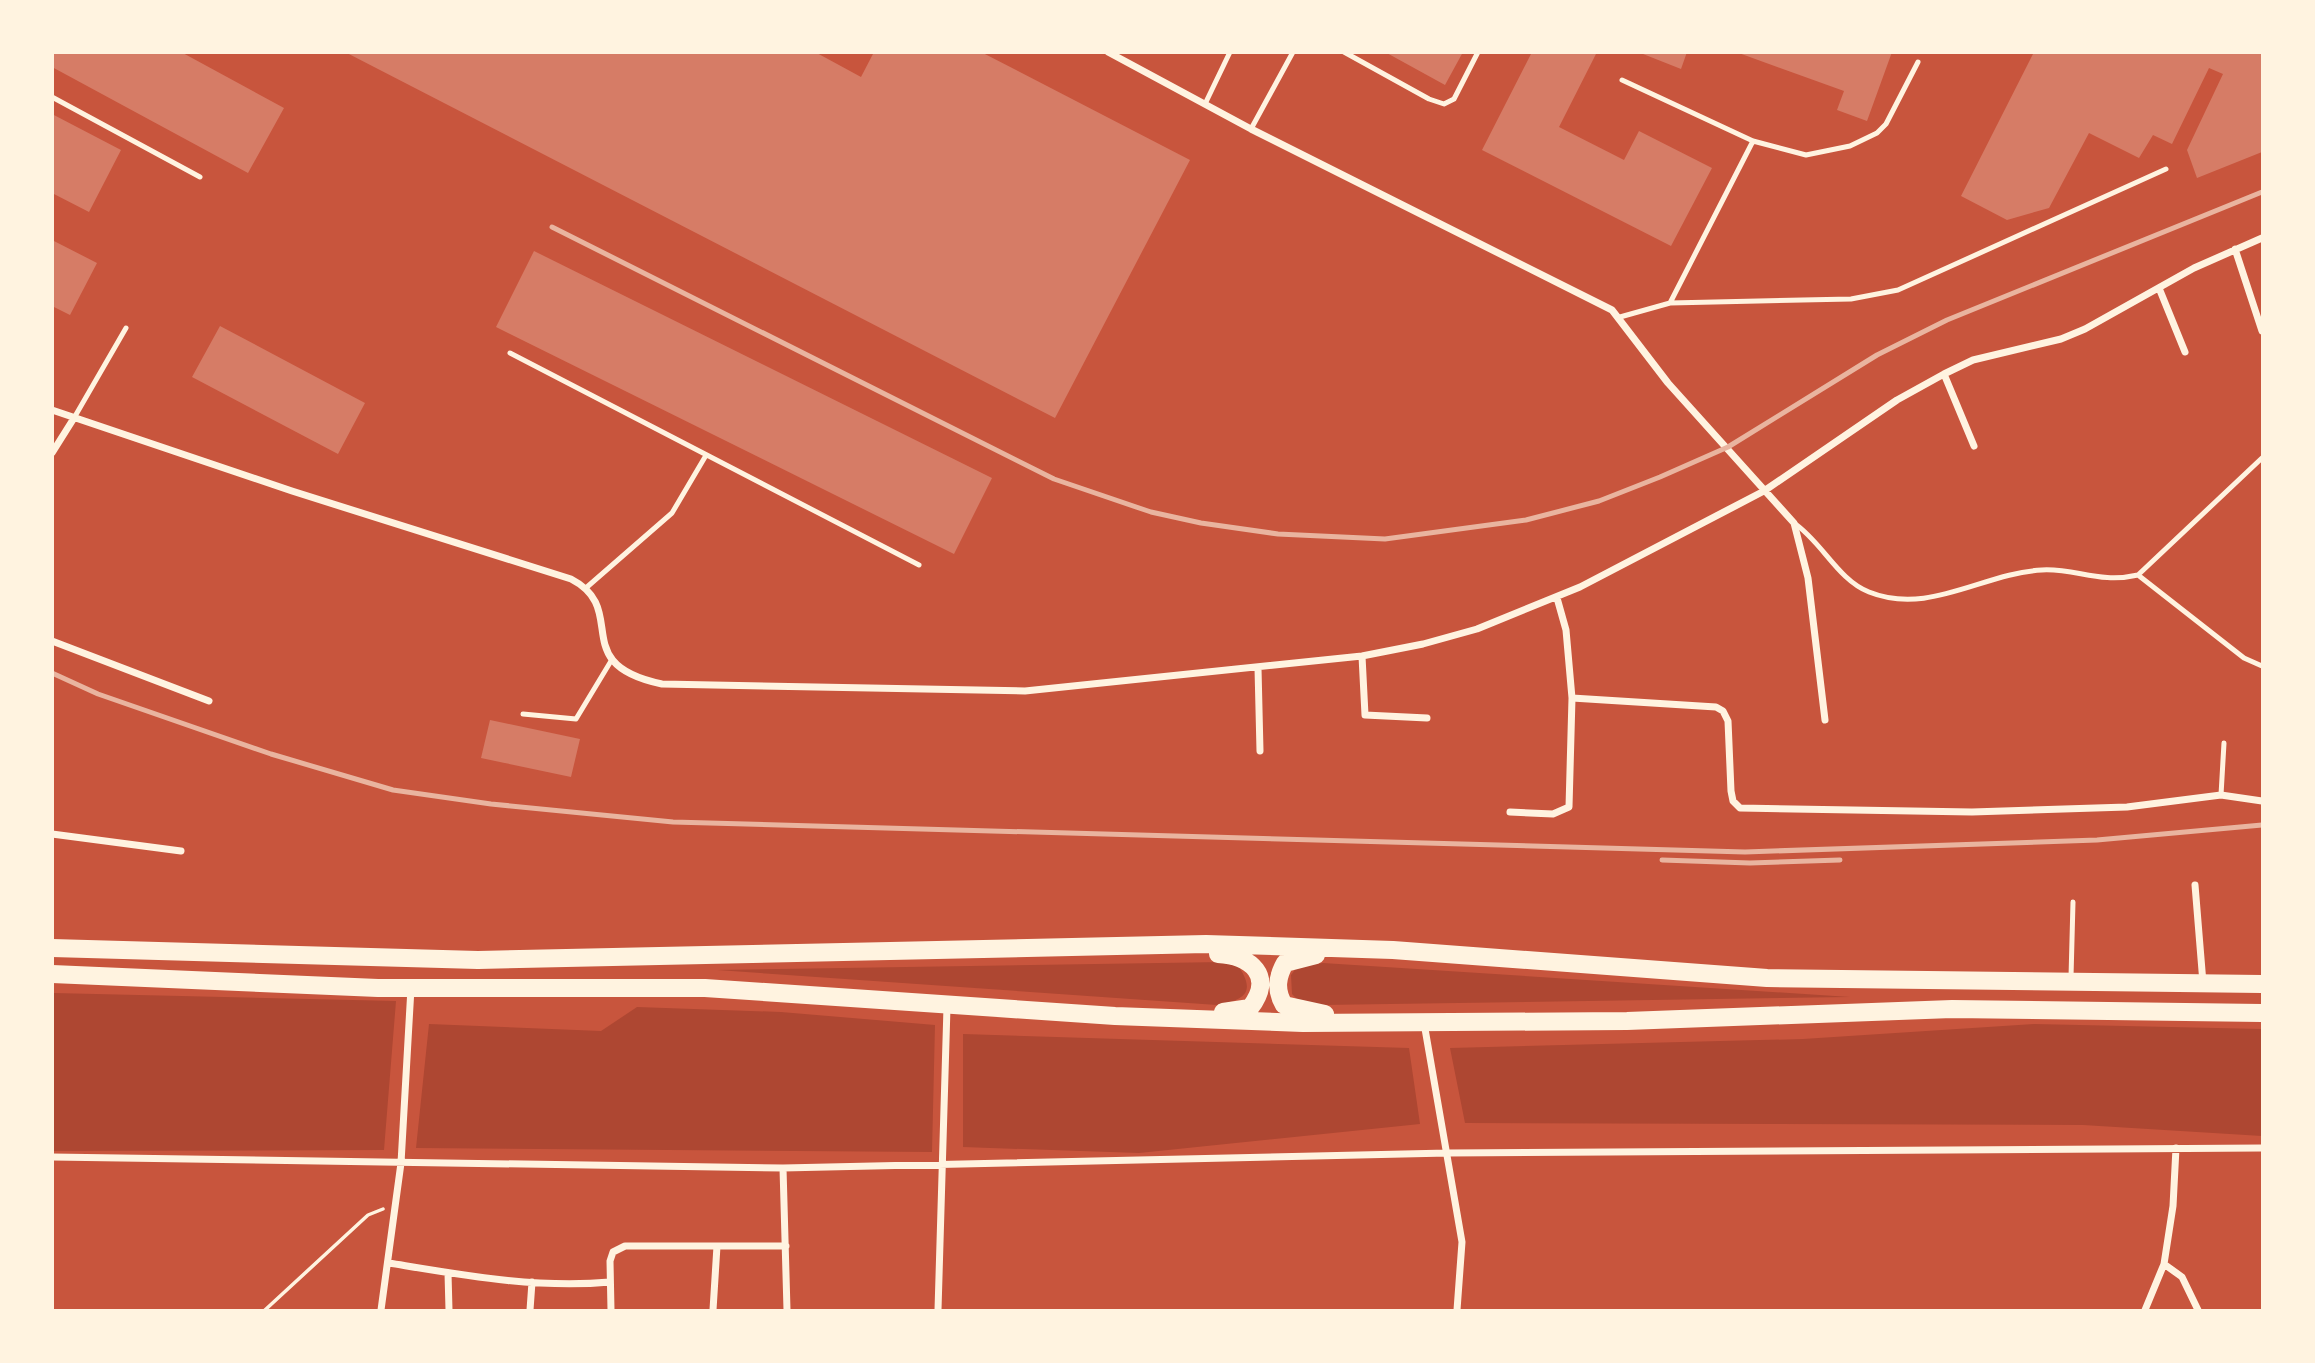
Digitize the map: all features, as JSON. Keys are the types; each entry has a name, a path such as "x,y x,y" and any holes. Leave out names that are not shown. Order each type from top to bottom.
{"highway":[{"path":"52,948 478,960 1219,945 1393,950 1767,978 2263,984"},
{"path":"1115,1016 1240,1012 1250,1008 1260,987 1255,968 1240,957 1123,946"},
{"path":"1393,950 1296,958 1285,963 1279,973 1278,986 1284,1004 1293,1009 1393,1023"},
{"path":"52,974 411,988 705,988 1115,1016 1303,1023 1627,1021 1952,1009 2263,1013"}],"street":[{"path":"1108,52 1251,129 1600,302 1620,317 1668,383 1794,523 1808,578 1825,720"},
{"path":"52,410 292,491 571,579 587,587 596,600 604,647 611,661 625,672 662,684 998,692 1362,656 1477,629 1557,598 1764,491 1897,400 1944,374 1973,360 2061,339 2085,329 2235,249 2263,238"},
{"path":"2235,249 2263,331"},
{"path":"2159,288 2185,352"},
{"path":"1944,374 1974,446"},
{"path":"52,453 74,418"},
{"path":"1510,811 1553,814 1569,807 1572,698 1566,630 1557,598"},
{"path":"52,641 209,701"},
{"path":"1362,656 1365,715 1427,718"},
{"path":"1258,668 1260,751"},
{"path":"1572,698 1716,707 1723,710 1728,721 1733,802 1740,808 1750,810 2073,810 2127,807 2221,795 2263,801"},
{"path":"52,834 181,851"},
{"path":"2195,885 2203,983"},
{"path":"381,1311 401,1163 411,988"},
{"path":"938,1311 947,1003"},
{"path":"1424,1023 1462,1242 1457,1311"},
{"path":"2145,1311 2164,1264 2173,1206 2176,1148"},
{"path":"52,1157 783,1168 1448,1153 2263,1149"},
{"path":"783,1168 787,1311"},
{"path":"611,1311 613,1252 625,1245 786,1246"},
{"path":"713,1311 717,1246"},
{"path":"389,1263 448,1273 532,1282 576,1285 611,1282"},
{"path":"2164,1264 2182,1277 2198,1311"},
{"path":"448,1273 449,1311"},
{"path":"530,1311 532,1282"}],"lane":[{"path":"1205,104 1230,52"},
{"path":"1251,129 1293,52"},
{"path":"1344,52 1429,99 1444,104 1454,99 1478,52"},
{"path":"1622,80 1753,141 1806,155 1831,152 1859,142 1886,124 1917,62"},
{"path":"52,97 200,177"},
{"path":"1670,303 1753,141"},
{"path":"1620,317 1670,303 1851,299 1898,290 2166,169"},
{"path":"74,418 126,328"},
{"path":"510,353 705,457 919,565"},
{"path":"587,587 672,513 705,457"},
{"path":"1794,523 1810,534 1856,586 1870,593 1902,600 1935,598 2043,570 2095,579 2119,579 2138,575 2263,458"},
{"path":"2138,575 2244,658 2263,666"},
{"path":"523,714 576,719 611,661"},
{"path":"2221,795 2224,743"},
{"path":"2071,980 2073,902"}],"path":[{"path":"265,1311 368,1215 394,1204"}],"shaded area":[{"path":"1223,962 1239,967 1247,989 1240,998 1217,1005 717,970"},
{"path":"1323,963 1850,997 1322,1005 1299,1001 1292,994 1291,975 1297,967"},
{"path":"53,993 396,1001 384,1150 53,1151"},
{"path":"637,1007 781,1012 935,1025 932,1152 416,1148 429,1024 601,1031"},
{"path":"2034,1024 2262,1029 2262,1136 2083,1125 1465,1123 1450,1048 1803,1039"},
{"path":"963,1034 1409,1048 1420,1124 1139,1153 963,1147"}],"building":[{"path":"52,52 181,52 284,108 248,173 52,67"},
{"path":"345,52 815,52 861,77 874,52 981,52 1190,160 1055,418"},
{"path":"1385,52 1463,52 1445,85"},
{"path":"1532,52 1597,52 1559,127 1624,160 1639,131 1712,168 1671,246 1482,150"},
{"path":"1638,52 1687,52 1681,69"},
{"path":"1736,52 1892,52 1867,121 1837,110 1844,91"},
{"path":"2034,52 2262,52 2262,152 2197,178 2187,150 2223,74 2209,68 2172,144 2153,135 2139,158 2089,133 2049,208 2007,220 1961,196"},
{"path":"52,114 121,150 89,212 52,193"},
{"path":"52,240 97,263 70,315 52,306"},
{"path":"534,251 992,478 954,554 496,327"},
{"path":"220,326 365,403 338,454 192,377"},
{"path":"490,720 580,739 571,777 481,758"}],"railway":[{"path":"552,227 1054,479 1151,512 1201,523 1278,534 1385,539 1526,520 1599,501 1660,477 1728,447 1877,355 1947,320 2262,192"},
{"path":"52,673 98,694 271,754 393,790 491,804 673,822 1745,852 2097,840 2262,825"},
{"path":"1662,860 1750,863 1840,860"}]}
